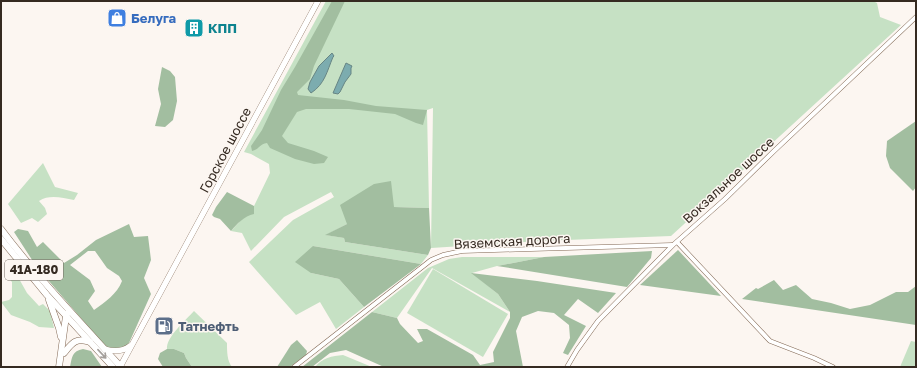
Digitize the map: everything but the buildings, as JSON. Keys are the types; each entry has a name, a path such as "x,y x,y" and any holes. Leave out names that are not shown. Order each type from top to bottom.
{"main road":[{"name":"Горское шоссе","path":"122,367 146,318 152,310 318,1"},
{"name":"41А-180","path":"1,229 68,315 113,367"},
{"name":"41А-180","path":"1,239 47,295 122,367"},
{"path":"47,295 60,328 62,343"},
{"name":"Горское шоссе","path":"122,367 149,319 152,310"},
{"path":"59,367 68,315"},
{"path":"62,367 68,315"},
{"path":"64,353 75,341 84,340 90,342"},
{"path":"104,349 111,351 125,350 132,345"}],"street":[{"name":"Вокзальное шоссе","path":"566,367 598,321 673,245 725,199 916,17"},
{"path":"677,242 770,341 833,367"},
{"name":"Вяземская дорога","path":"294,367 431,260 443,255 469,251 531,248 673,245"}],"green space":[{"path":"326,1 873,1 877,3 880,17 901,25 671,236 540,241 431,248 433,108 427,110 429,208 394,207 347,224 326,235 344,238 345,242 428,255 421,264 313,246 311,273 339,279 364,307 336,329 320,302 296,315 249,262 293,220 334,197 331,192 284,217 251,251 242,233 231,231 254,206 270,173 269,164 251,154 244,152"},
{"path":"332,1 345,1 314,66 310,79 297,92 298,95 344,100 376,106 427,110 423,125 395,114 349,109 306,109 297,112 282,136 288,143 328,157 324,163 314,164 295,159 270,148 267,143 262,144 257,149 252,151 251,146 262,130 281,90"},
{"path":"162,67 170,71 175,77 177,101 173,120 165,127 155,126 161,104 158,89"},
{"path":"916,121 916,187 913,191 890,168 886,156 887,141"},
{"path":"43,163 55,187 78,193 74,200 52,197 39,201 45,208 47,214 38,222 32,218 21,223 8,204"},
{"path":"391,181 394,207 429,208 431,248 428,255 345,242 344,238 325,235 347,224 340,205 374,184"},
{"path":"227,192 254,206 254,214 244,218 231,231 220,219 212,215"},
{"path":"129,224 134,237 148,236 151,260 144,278 151,294 129,343 123,348 109,349 104,345 36,266 14,232 18,229 28,231 37,247 43,242 64,263 96,240","holes":["88,251 95,251 107,268 119,276 122,281 114,294 94,310 88,301 95,291 90,280 70,265"]},
{"path":"313,246 421,264 364,307 339,279 311,273 295,262"},
{"path":"678,250 721,296 640,285"},
{"path":"652,251 651,258 627,287 497,266 544,257"},
{"path":"462,257 544,257 497,266 472,273 498,294 510,312 432,268 397,318 372,312 428,268 449,259"},
{"path":"433,269 508,314 483,357 407,313"},
{"path":"13,272 18,277 27,293 39,306 43,304 50,311 54,328 39,327 11,315 1,302 9,300 12,297 12,282 7,276"},
{"path":"471,273 616,293 598,313 578,299 564,315 586,326 568,355 563,353 570,338 569,325 554,313 538,311 522,317 516,331 523,367 384,367 346,350 330,353 312,367 302,367 372,312 397,318 400,324 418,343 423,341 417,329 427,329 473,355 480,365 494,362 493,352 510,318 510,312 498,294"},
{"path":"774,280 783,290 796,285 812,299 850,309 870,305 896,292 908,292 916,286 916,325 742,299 756,288 758,289"},
{"path":"194,311 227,343 228,359 232,367 192,367 184,353 174,349 167,349 173,334"},
{"path":"297,340 307,351 306,355 290,367 277,367 291,345"},
{"path":"911,341 916,342 916,367 900,367"},
{"path":"83,349 91,351 102,367 70,367 72,357 77,351"},
{"path":"167,349 174,349 184,353 192,367 163,367 158,359 160,353"},
{"path":"343,355 372,367 315,367 321,361 328,358"}],"water":[{"path":"332,53 334,56 323,81 320,86 311,93 308,89 310,82 319,66"},
{"path":"346,63 352,66 351,74 340,92 338,94 333,93"}],"place":[{"name":"Белуга","path":"117,18"},
{"name":"КПП","path":"194,28"},
{"name":"Татнефть","path":"164,326"}]}
